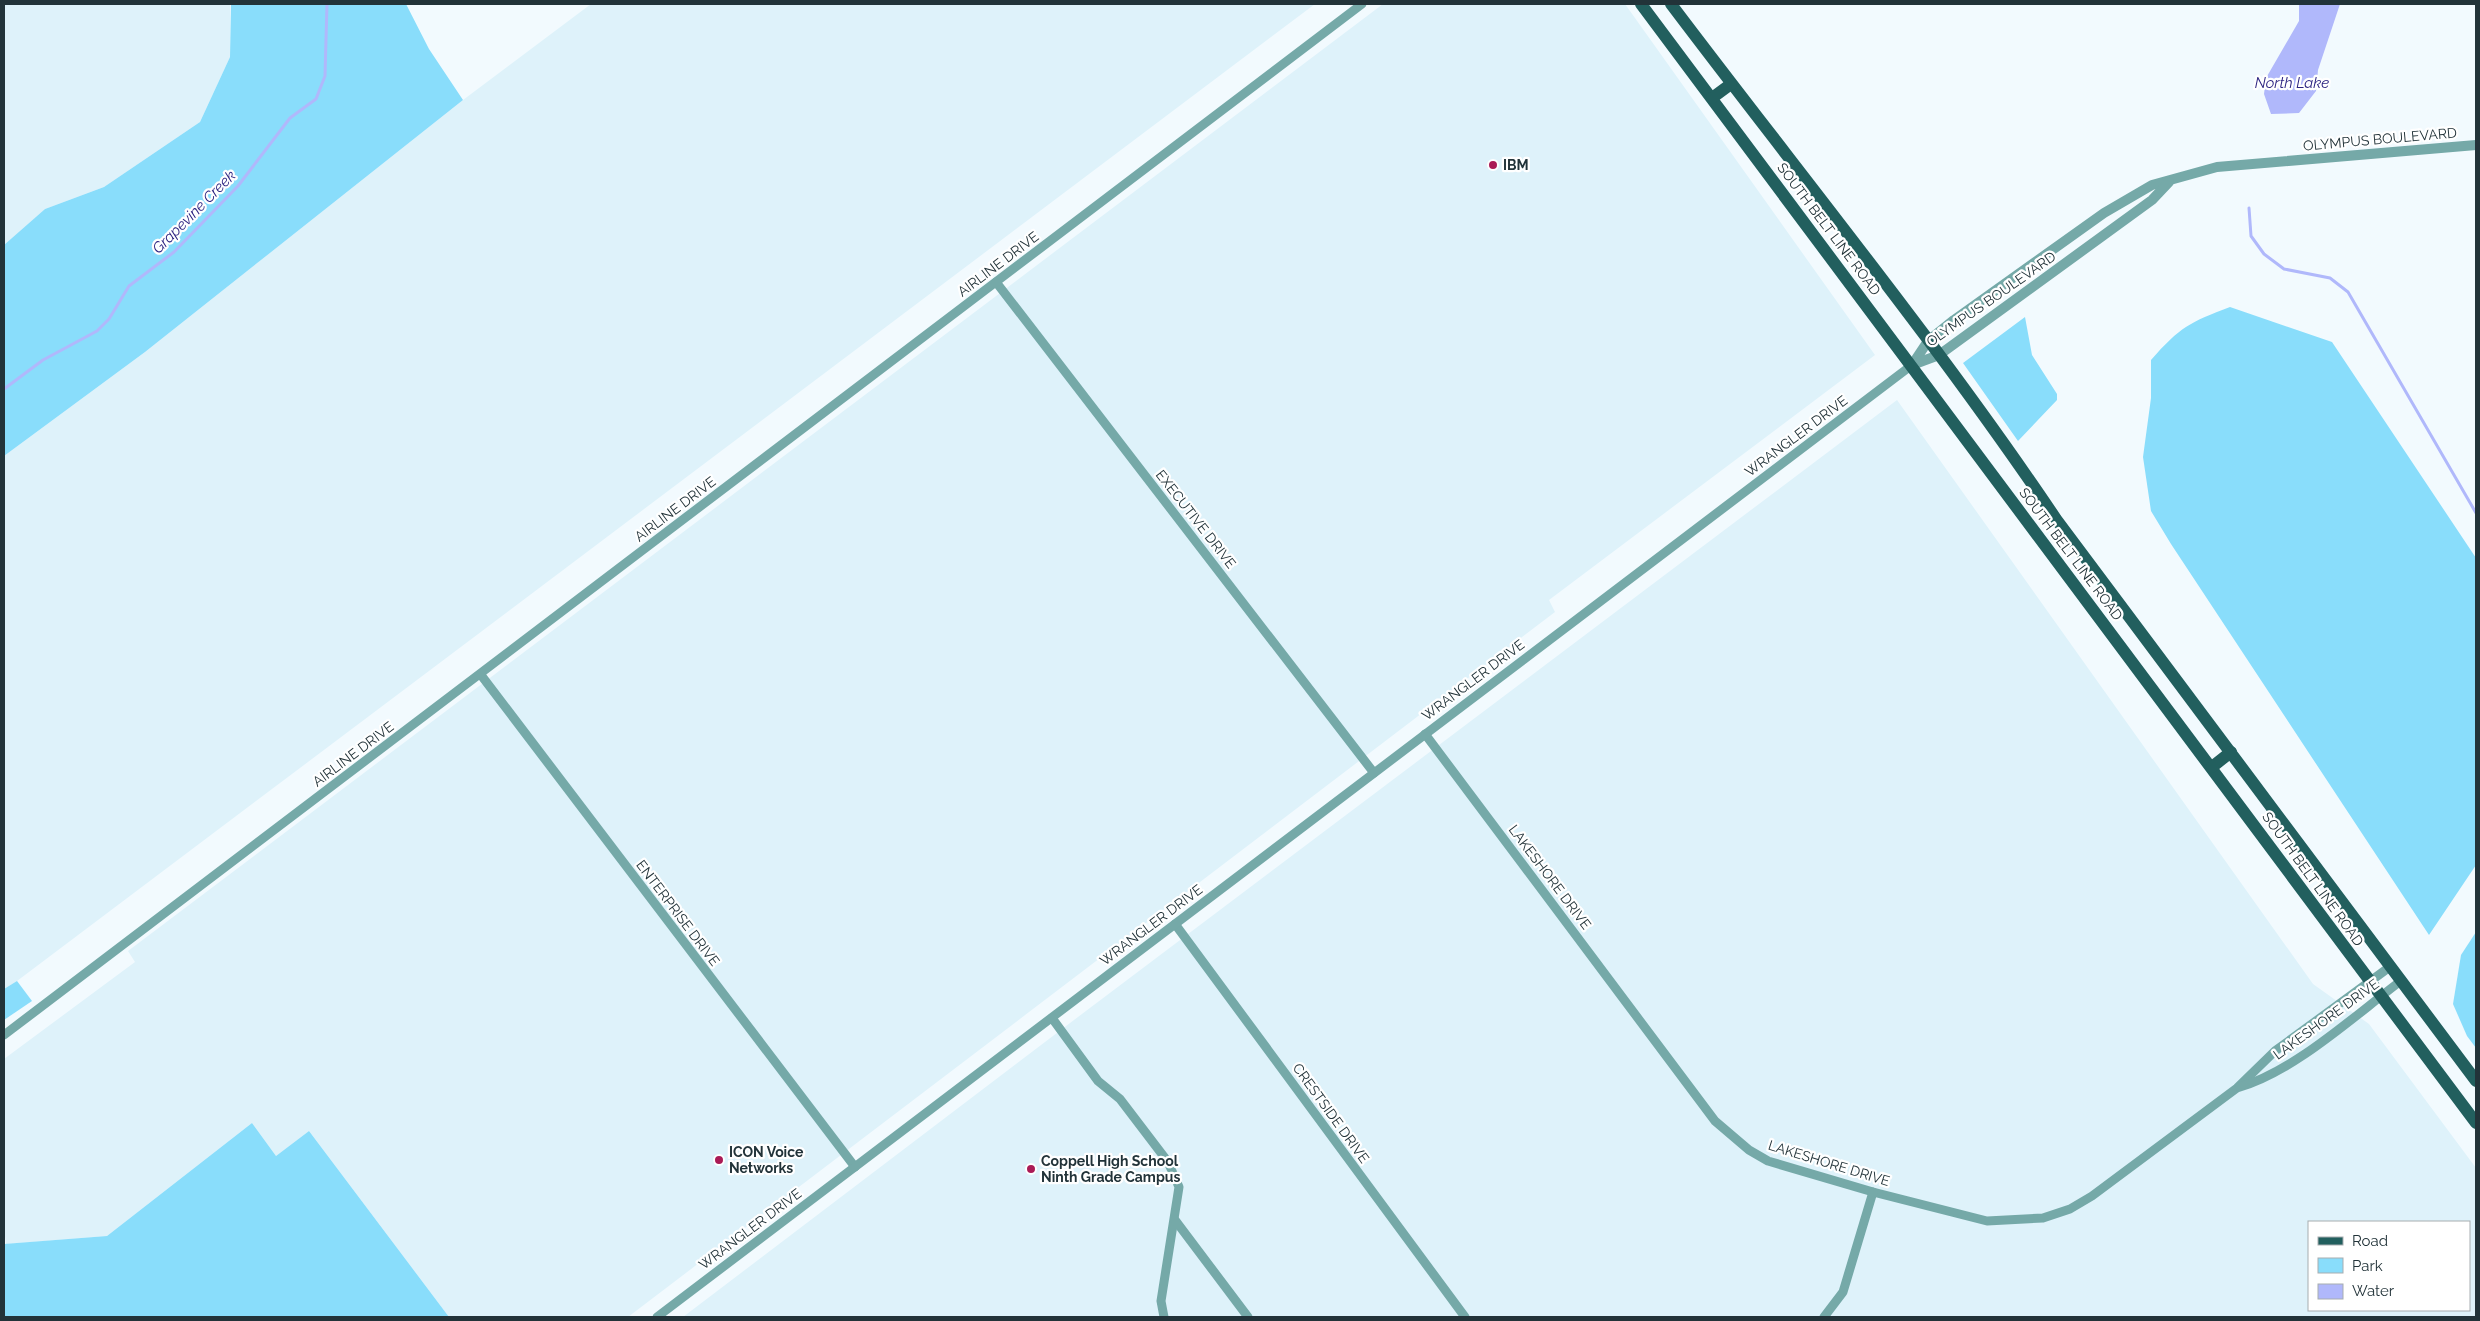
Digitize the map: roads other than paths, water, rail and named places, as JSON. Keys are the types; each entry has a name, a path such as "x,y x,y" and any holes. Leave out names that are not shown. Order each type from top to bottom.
{"main road":[{"name":"SOUTH BELT LINE ROAD","path":"1640,4 1912,365 2476,1123"},
{"name":"SOUTH BELT LINE ROAD","path":"1671,4 1939,355 2056,518 2476,1081"},
{"path":"1712,98 1732,84"},
{"path":"2212,767 2232,752"}],"street":[{"name":"AIRLINE DRIVE","path":"4,1035 481,675 1362,4"},
{"name":"OLYMPUS BOULEVARD","path":"1912,365 1928,341 2104,213 2152,185 2169,182 2217,167 2476,145"},
{"name":"OLYMPUS BOULEVARD","path":"1912,365 1939,355 2152,200 2169,182"},
{"path":"2074,235 2084,248"},
{"name":"EXECUTIVE DRIVE","path":"996,282 1374,773"},
{"name":"WRANGLER DRIVE","path":"657,1317 1912,365"},
{"name":"ENTERPRISE DRIVE","path":"481,675 855,1167"},
{"name":"LAKESHORE DRIVE","path":"1425,734 1711,1115 1729,1135 1768,1161 1873,1192 1987,1220 2043,1218 2070,1208 2092,1196 2237,1088 2275,1051 2391,966"},
{"name":"CRESTSIDE DRIVE","path":"1175,924 1465,1317"},
{"name":"LAKESHORE DRIVE","path":"2237,1088 2258,1082 2289,1066 2402,980"},
{"path":"1052,1018 1098,1081 1120,1100 1168,1162 1179,1187 1176,1220 1161,1301 1164,1317"},
{"path":"1824,1317 1843,1292 1873,1192"},
{"path":"1176,1220 1248,1317"}],"water":[{"name":"North Lake","path":"2299,4 2340,4 2318,70 2316,91 2299,113 2271,114 2264,94 2266,78 2299,21"}],"waterway":[{"name":"Grapevine Creek","path":"4,389 43,360 97,331 109,319 129,286 174,252 238,186 290,118 316,99 325,76 327,4"},
{"path":"2249,208 2251,236 2264,254 2284,269 2330,278 2348,292 2476,513"}],"place":[{"name":"IBM","path":"1493,165"},
{"name":"ICON Voice Networks","path":"719,1160"},
{"name":"Coppell High School Ninth Grade Campus","path":"1031,1169"}]}
